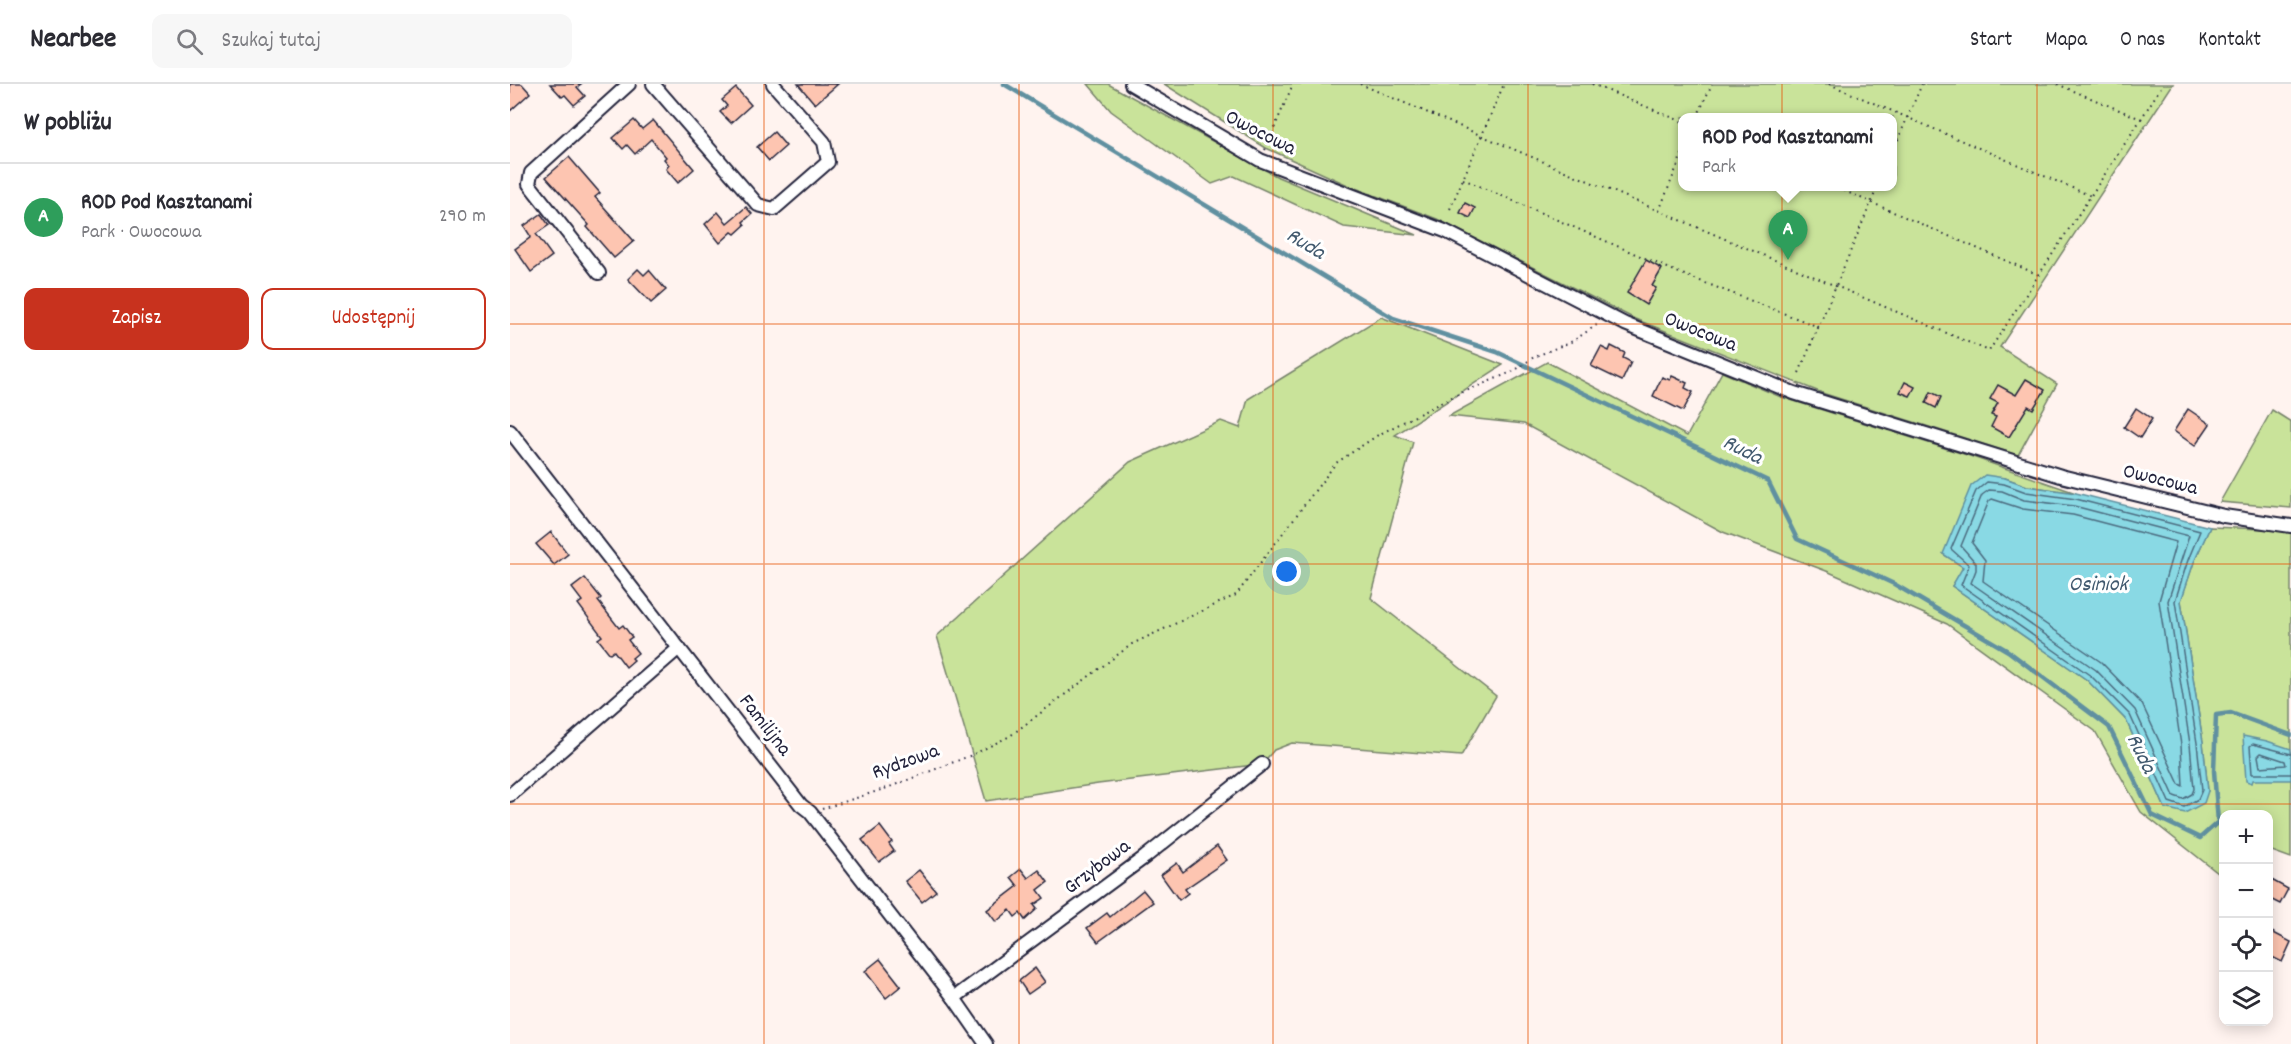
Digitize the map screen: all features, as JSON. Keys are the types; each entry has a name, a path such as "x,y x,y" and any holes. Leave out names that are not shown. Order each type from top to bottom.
{"street":[{"path":"599,273 529,184 529,179 531,172 629,84"},
{"path":"652,84 758,205 774,209 828,162 824,142 773,84"},
{"name":"Owocowa","path":"1131,84 1260,160 1445,231 1625,324 1794,393 2061,476 2224,516 2291,526"},
{"name":"Familijna","path":"510,431 801,805 810,812 954,998 986,1044"},
{"path":"510,795 679,648"},
{"name":"Grzybowa","path":"954,998 1145,857 1262,764"}],"path":[{"path":"1260,160 1293,84"},
{"path":"1360,84 1989,351 2163,84"},
{"path":"1450,209 1504,84"},
{"path":"1592,84 1678,120"},
{"path":"1699,113 1712,84"},
{"path":"1829,84 2091,196"},
{"path":"1897,142 1922,84"},
{"path":"2056,84 2141,118"},
{"path":"1659,211 1678,164"},
{"path":"1463,179 1677,272 1819,327"},
{"path":"1844,191 2039,274"},
{"path":"1799,373 1876,191"},
{"name":"Rydzowa","path":"810,812 886,788 972,755 1010,736 1132,644 1236,595 1336,463 1378,435 1454,396 1514,371 1534,357 1573,341 1601,322"}],"green space":[{"path":"1088,84 1108,84 1278,177 1417,235 1344,227 1234,176 1212,184 1111,111"},
{"path":"1164,84 2173,84 2000,347 2057,384 2018,455 1825,394 1635,319 1437,219 1350,186 1266,148"},
{"path":"1381,317 1503,365 1395,435 1413,442 1371,598 1496,696 1461,756 1292,743 1274,750 1262,764 1098,784 986,801 937,636 1130,462 1221,421 1240,428 1248,399"},
{"path":"1547,362 1687,436 1722,372 1781,397 1967,455 2076,493 2027,486 2005,478 1943,554 1964,567 1952,586 2087,680 2126,720 2165,808 2208,791 2203,742 2181,600 2194,562 2210,527 2291,530 2291,858 2273,851 2273,810 2219,810 2219,874 2141,812 2095,731 1947,624 1829,572 1723,532 1524,424 1449,416"},
{"path":"2272,410 2291,422 2291,508 2220,502"}],"water":[{"name":"Osiniok","path":"1985,475 2005,478 2027,486 2076,493 2210,527 2194,562 2181,601 2203,742 2208,791 2204,803 2185,813 2165,808 2126,720 2087,680 1952,586 1963,567 1943,554 1971,486"},
{"path":"2243,736 2291,749 2291,780 2253,780 2252,783 2246,781"}],"building":[{"path":"510,84 522,84 530,93 510,111"},
{"path":"550,84 581,84 577,87 585,96 574,105 565,95 562,97"},
{"path":"798,84 838,84 815,104"},
{"path":"736,88 751,105 731,123 720,112 727,106 722,100"},
{"path":"634,120 642,129 653,120 694,169 678,183 666,169 669,165 664,159 666,157 651,139 635,154 627,145 623,149 613,138"},
{"path":"774,132 786,146 769,161 757,147"},
{"path":"569,157 600,193 595,197 634,241 614,258 587,227 589,225 546,177"},
{"path":"1465,203 1475,208 1470,218 1460,213"},
{"path":"746,207 752,214 743,222 745,225 735,234 732,232 720,243 705,224 718,212 727,223"},
{"path":"541,214 549,225 536,234 552,256 531,272 515,249 531,237 524,226"},
{"path":"1646,260 1662,269 1652,286 1656,288 1646,305 1627,293"},
{"path":"638,269 644,275 649,270 666,290 651,303 628,279"},
{"path":"1611,346 1625,353 1623,358 1631,362 1622,381 1591,366 1601,347 1609,351"},
{"path":"1672,376 1687,383 1685,388 1693,392 1683,411 1653,396 1662,377 1670,380"},
{"path":"2026,379 2045,390 2033,409 2028,406 2009,437 1991,427 1996,417 1991,415 1998,403 1990,399 1998,385 2016,395"},
{"path":"1905,382 1915,387 1910,396 1900,392"},
{"path":"1931,392 1941,397 1936,408 1926,403"},
{"path":"2136,408 2152,419 2140,438 2124,427"},
{"path":"2188,409 2210,424 2195,446 2174,431"},
{"path":"551,532 568,554 554,565 536,544"},
{"path":"585,578 601,598 598,601 619,628 623,625 632,637 628,640 638,653 626,667 614,651 610,654 598,639 602,636 578,604 582,601 572,588"},
{"path":"880,826 892,842 889,844 894,851 879,862 862,840"},
{"path":"1217,846 1227,860 1185,889 1188,893 1179,900 1161,875 1177,863 1183,872"},
{"path":"1021,869 1028,878 1039,870 1048,882 1038,890 1044,898 1034,905 1037,909 1025,920 1020,913 1015,917 1010,910 996,922 987,910 1018,886 1011,877"},
{"path":"919,870 936,891 922,902 905,881"},
{"path":"2273,881 2288,889 2280,904 2273,900"},
{"path":"1143,890 1153,902 1098,942 1087,928 1107,913 1110,917"},
{"path":"2273,933 2291,942 2282,962 2273,958"},
{"path":"880,959 901,986 886,998 865,971"},
{"path":"1035,968 1045,982 1028,994 1019,981"}],"waterway":[{"name":"Ruda","path":"1004,84 1393,318 1497,352 1768,481 1797,539 1894,584 2008,651 2109,727 2152,815 2200,838 2218,822 2214,771 2216,715 2231,713 2291,735"}],"place":[{"name":"ROD Pod Kasztanami","path":"1788,260"}]}
